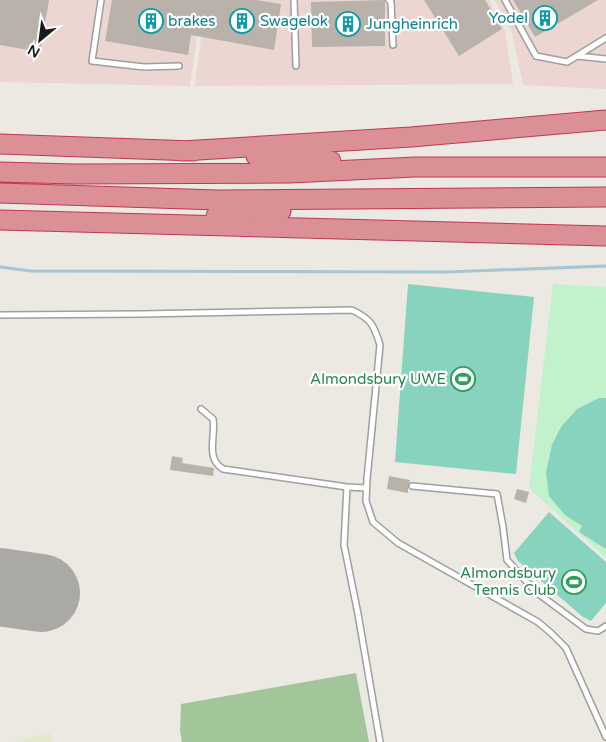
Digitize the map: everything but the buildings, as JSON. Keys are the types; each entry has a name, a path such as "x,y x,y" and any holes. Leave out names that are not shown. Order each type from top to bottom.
{"highway":[{"path":"182,150 411,137 606,120"},
{"path":"0,144 182,150 415,167"},
{"path":"0,172 280,174 415,167 606,167"},
{"path":"0,193 218,200 606,197"},
{"path":"120,225 417,199"},
{"path":"0,220 120,225 606,236"}],"lane":[{"path":"101,0 92,61 144,67 179,66"},
{"path":"294,0 296,66"},
{"path":"389,0 391,2 393,44"},
{"path":"505,0 536,56 567,62 606,38"},
{"path":"577,56 606,59"},
{"path":"0,315 352,310 367,317 376,329 380,345 366,488 366,501 373,522 398,543 538,622 551,633 566,648 606,738"},
{"path":"201,409 213,420 212,453 218,466 223,469 347,487 366,488"},
{"path":"412,486 497,494 507,560 536,592 586,629 598,631 606,626"},
{"path":"347,487 344,545 380,742"}],"shaded area":[{"path":"0,0 202,0 190,86 0,82"},
{"path":"206,0 489,0 505,30 513,84 195,86"},
{"path":"495,0 606,0 606,89 523,85 512,33"}],"green space":[{"name":"Almondsbury UWE","path":"408,284 534,297 516,474 395,462"},
{"path":"553,284 606,287 606,558 529,488"},
{"path":"599,398 606,398 606,549 579,532 582,526 565,515 549,496 546,472 552,445 561,427 577,409"},
{"name":"Almondsbury Tennis Club","path":"549,512 606,562 606,603 591,621 583,617 518,561 514,553"},
{"path":"356,673 369,742 182,742 180,731 181,704"},
{"path":"50,731 52,742 15,742"}],"waterway":[{"path":"0,267 31,271 447,272 606,266"}],"runway":[{"path":"0,587 41,593"}],"place":[{"name":"Yodel","path":"545,18"},
{"name":"brakes","path":"151,21"},
{"name":"Swagelok","path":"242,21"},
{"name":"Jungheinrich","path":"348,24"},
{"name":"Almondsbury UWE","path":"463,379"},
{"name":"Almondsbury Tennis Club","path":"574,582"}]}
